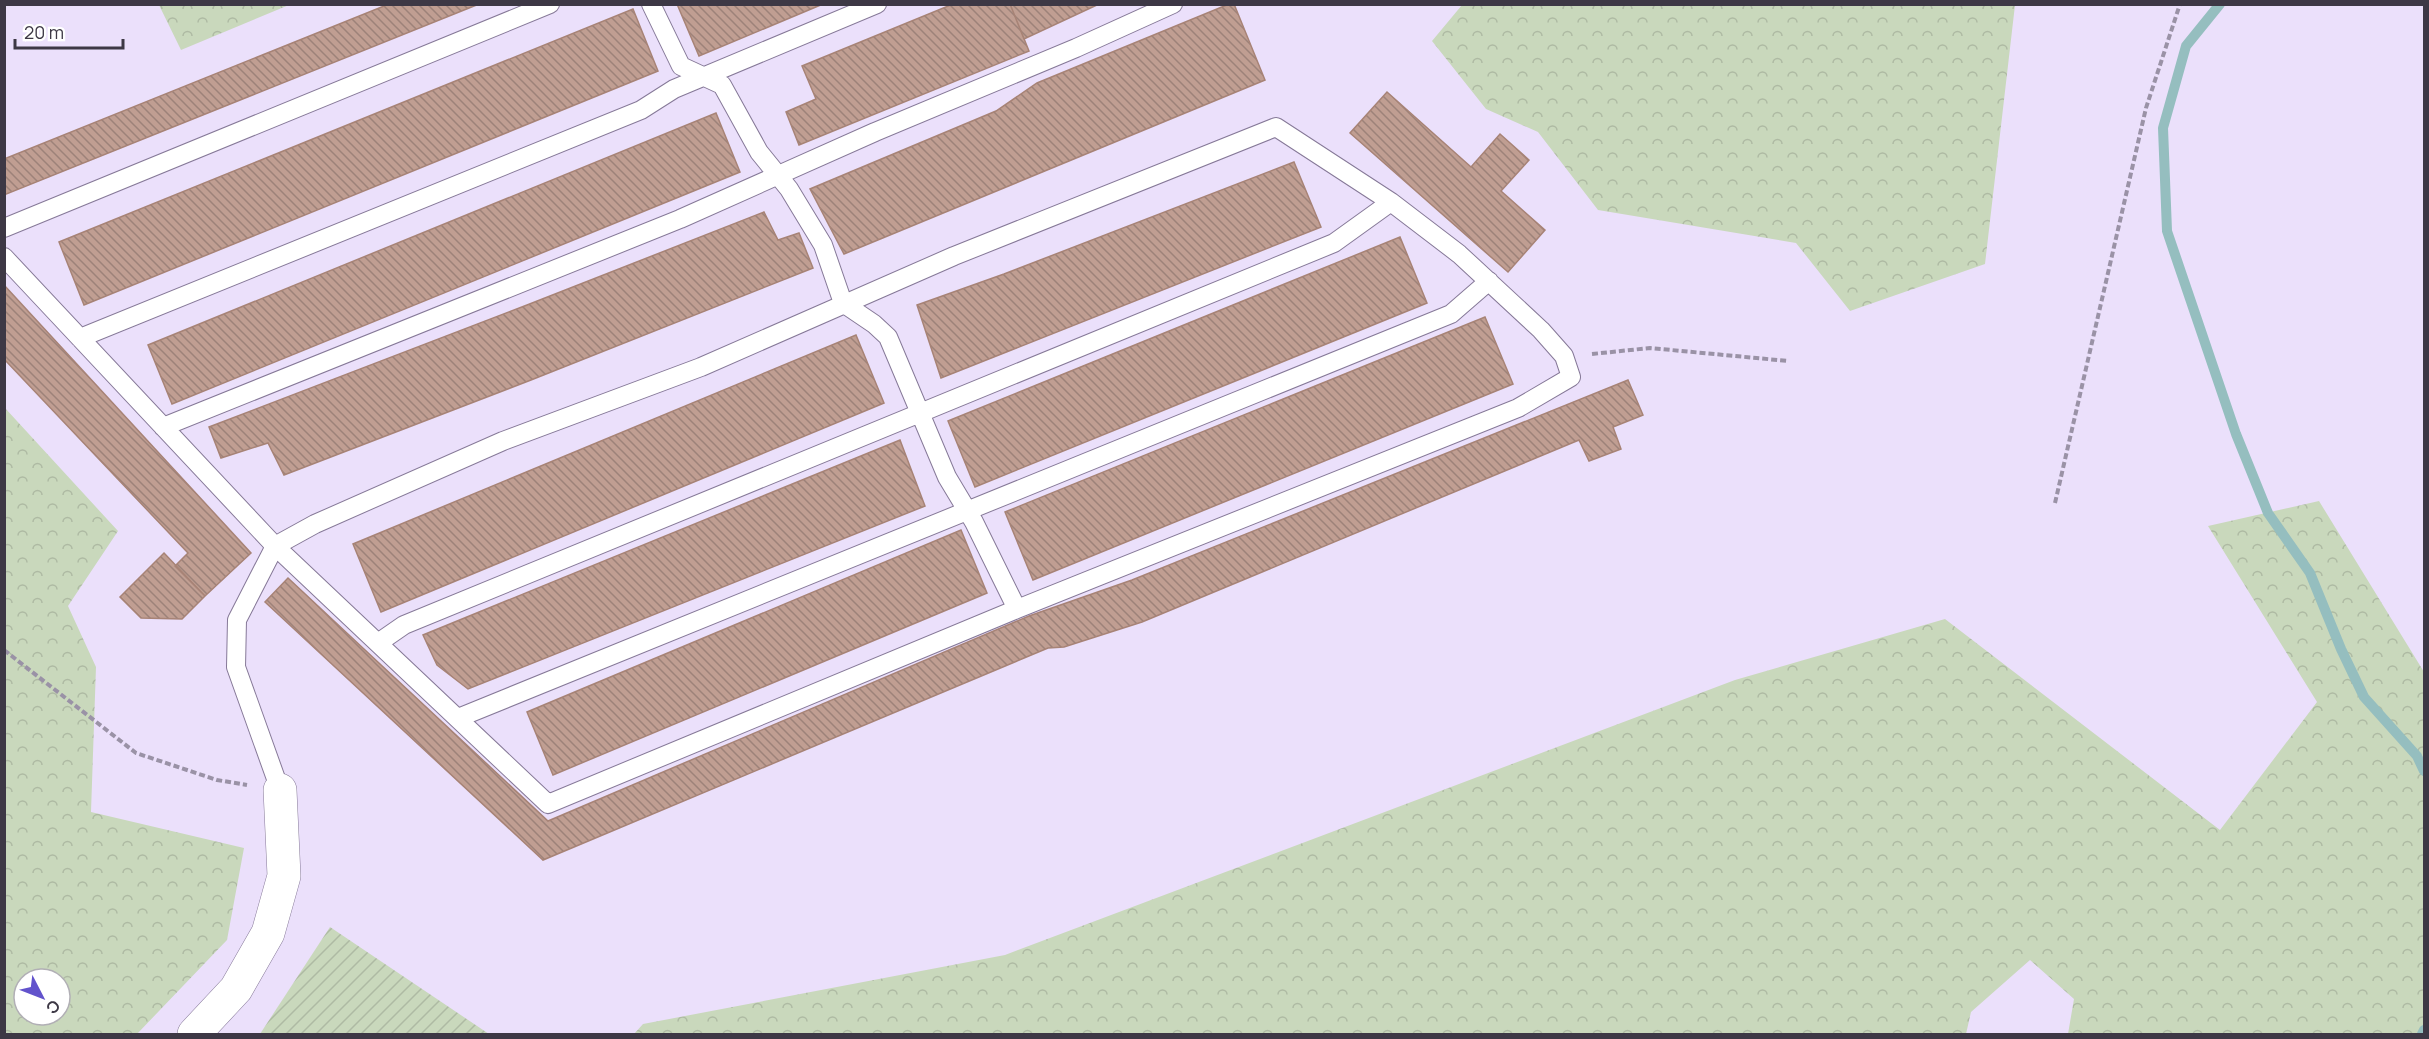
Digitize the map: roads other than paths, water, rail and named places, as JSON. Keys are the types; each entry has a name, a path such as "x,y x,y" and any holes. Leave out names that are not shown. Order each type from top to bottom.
{"street":[{"path":"194,1035 236,989 268,933 284,876 280,790"}],"lane":[{"path":"4,228 550,4"},
{"path":"651,4 681,66 722,85 759,153 789,189 823,245 843,303 874,324 888,337 947,477 968,511 1017,609"},
{"path":"80,338 640,110 674,89 703,76 877,4"},
{"path":"163,427 669,223 1173,4"},
{"path":"4,258 275,546 548,804 1017,609 1518,408 1571,377 1564,356 1541,330 1459,254 1391,202 1276,127 843,303 701,367 503,441 315,524 275,546 237,620 236,667 280,790"},
{"path":"378,643 404,625 1334,243 1391,202"},
{"path":"458,718 1451,314 1489,281"}],"waterway":[{"path":"2220,4 2186,46 2163,128 2167,231 2236,434 2268,513 2310,573 2341,649 2364,697 2417,756 2424,771"},
{"path":"2422,1034 2424,1030"}]}
